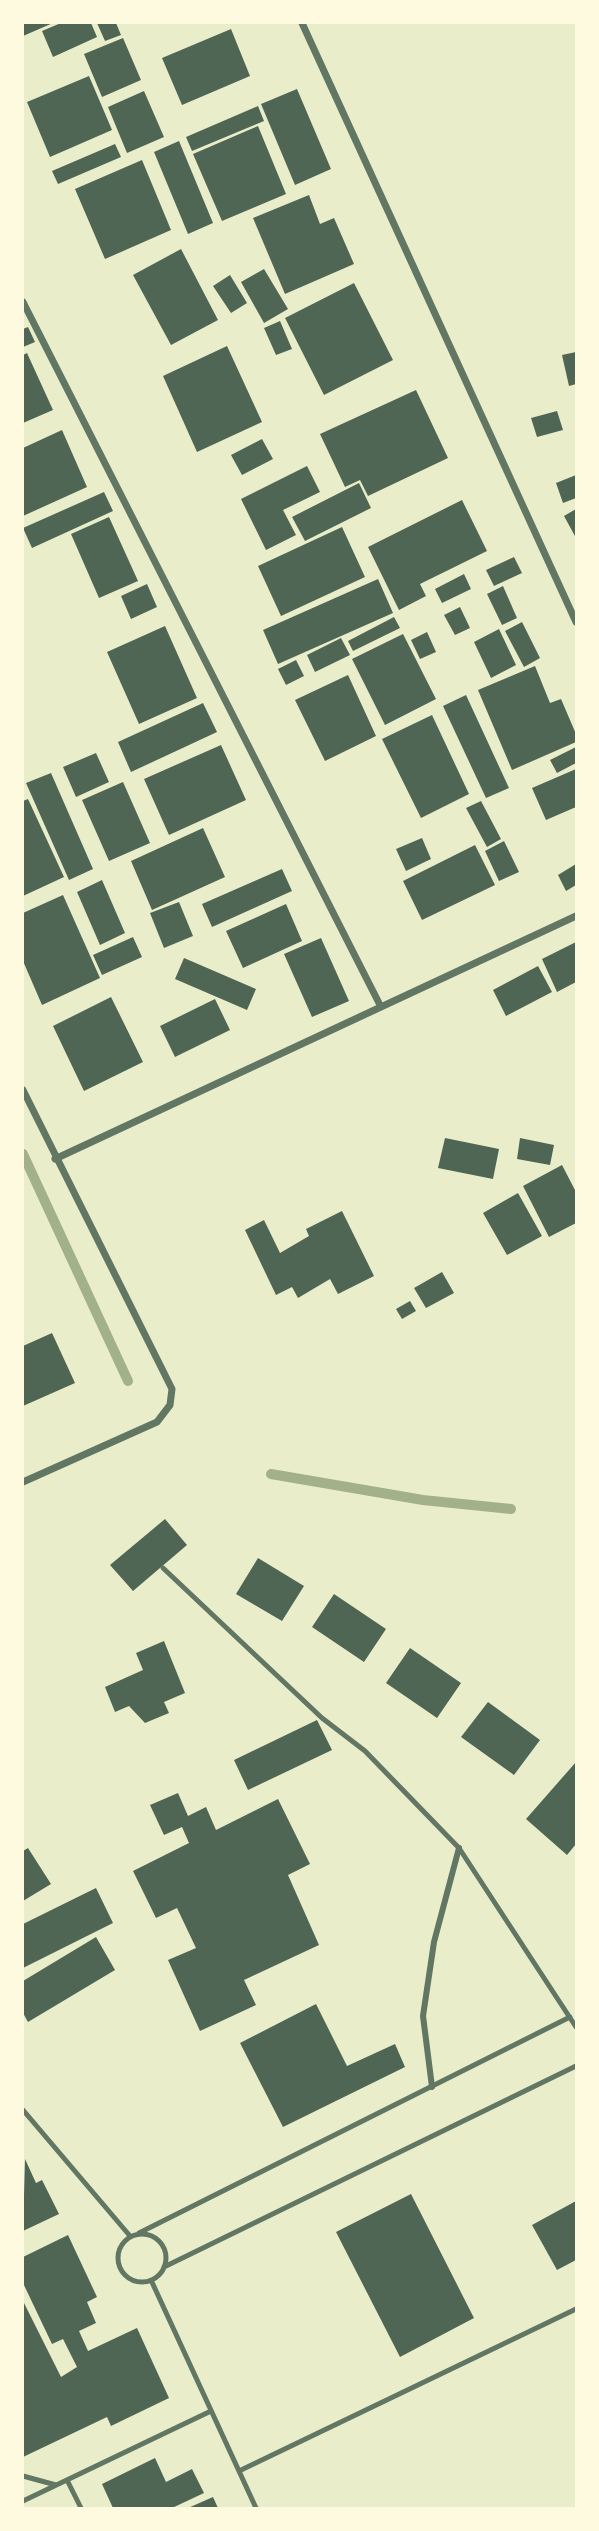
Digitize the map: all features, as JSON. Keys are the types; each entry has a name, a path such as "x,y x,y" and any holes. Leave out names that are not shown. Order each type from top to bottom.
{"street":[{"path":"302,23 576,622"},
{"path":"23,302 381,1007"},
{"path":"55,1158 576,916"},
{"path":"23,1090 172,1389 170,1405 157,1422 23,1482"},
{"path":"432,2087 423,2016 434,1942 459,1848"}],"lane":[{"path":"163,1568 322,1718 365,1751 459,1848 576,2027"},
{"path":"570,2017 130,2236 119,2250 120,2268 133,2280 151,2280 164,2267 576,2067"},
{"path":"23,2110 130,2236"},
{"path":"139,2233 158,2239 166,2257 164,2267"},
{"path":"151,2280 256,2508"},
{"path":"239,2471 576,2309"},
{"path":"23,2501 211,2411"},
{"path":"23,2476 56,2485"},
{"path":"66,2480 82,2508"}],"building":[{"path":"23,23 53,23 23,36"},
{"path":"61,23 91,23 97,37 53,57 42,31"},
{"path":"97,23 116,23 121,35 105,41"},
{"path":"231,29 250,76 182,105 162,58"},
{"path":"123,38 141,80 102,97 84,54"},
{"path":"89,76 112,130 50,157 27,102"},
{"path":"297,89 331,169 295,185 261,104"},
{"path":"144,91 164,137 127,153 108,107"},
{"path":"258,106 264,121 192,151 186,137"},
{"path":"258,126 286,194 222,221 193,154"},
{"path":"179,141 213,223 188,234 154,152"},
{"path":"115,144 121,157 58,184 52,171"},
{"path":"142,160 171,230 105,259 75,189"},
{"path":"309,195 320,224 334,218 354,264 285,294 253,218"},
{"path":"181,249 218,320 171,345 133,275"},
{"path":"264,269 288,309 264,323 241,282"},
{"path":"230,275 247,303 231,313 213,286"},
{"path":"354,283 393,360 324,395 285,318"},
{"path":"280,321 292,349 276,355 264,328"},
{"path":"28,327 35,342 23,347 23,329"},
{"path":"227,346 262,422 197,452 163,376"},
{"path":"576,352 576,384 569,386 562,355"},
{"path":"27,353 53,410 23,423 23,355"},
{"path":"416,390 448,458 368,496 360,480 345,487 320,434"},
{"path":"557,411 563,430 537,437 531,418"},
{"path":"62,430 87,487 23,516 23,448"},
{"path":"262,439 273,459 242,475 231,455"},
{"path":"307,466 320,492 283,510 296,535 266,550 241,499"},
{"path":"576,475 576,498 563,503 556,483"},
{"path":"359,483 371,508 305,541 292,517"},
{"path":"104,492 113,511 32,548 23,528"},
{"path":"462,500 487,551 420,584 426,596 399,610 368,547"},
{"path":"576,509 576,538 564,516"},
{"path":"109,517 138,581 99,598 71,534"},
{"path":"342,527 365,577 281,616 258,566"},
{"path":"514,557 522,573 494,586 486,570"},
{"path":"464,574 471,589 442,603 435,589"},
{"path":"378,579 393,613 278,664 263,630"},
{"path":"147,584 157,607 131,619 121,596"},
{"path":"503,586 517,618 502,625 487,594"},
{"path":"460,607 470,628 455,635 444,615"},
{"path":"394,617 400,628 353,651 348,641"},
{"path":"522,622 540,658 524,667 505,631"},
{"path":"165,626 197,698 139,724 107,652"},
{"path":"499,629 516,665 491,678 474,642"},
{"path":"427,632 436,652 420,659 411,640"},
{"path":"403,634 436,699 385,725 352,659"},
{"path":"341,638 350,655 315,672 307,655"},
{"path":"296,660 304,676 286,685 278,669"},
{"path":"535,666 550,703 561,699 576,734 576,742 512,770 478,690"},
{"path":"348,675 376,736 325,761 295,700"},
{"path":"466,695 509,788 486,798 443,706"},
{"path":"203,703 217,732 131,772 118,742"},
{"path":"432,715 469,794 421,818 382,739"},
{"path":"221,745 246,800 169,835 144,779"},
{"path":"576,747 576,763 557,773 550,760"},
{"path":"96,753 109,782 76,797 63,767"},
{"path":"576,769 576,807 546,820 532,788"},
{"path":"51,773 93,869 69,880 26,783"},
{"path":"123,782 150,843 109,861 82,800"},
{"path":"28,799 64,877 23,896 23,801"},
{"path":"481,801 501,839 487,847 466,808"},
{"path":"203,828 225,877 152,910 131,861"},
{"path":"422,838 431,859 406,871 396,849"},
{"path":"504,841 519,872 499,881 485,851"},
{"path":"475,845 495,885 422,920 403,881"},
{"path":"576,864 576,885 566,891 558,875"},
{"path":"282,869 292,891 212,927 202,904"},
{"path":"102,880 125,933 100,945 77,892"},
{"path":"63,895 100,978 42,1005 23,961 23,913"},
{"path":"179,902 193,936 164,948 150,913"},
{"path":"286,904 302,941 243,968 226,931"},
{"path":"133,937 142,957 102,975 93,955"},
{"path":"321,938 349,1001 312,1017 284,954"},
{"path":"576,942 576,982 557,992 542,959"},
{"path":"184,958 256,989 247,1010 175,979"},
{"path":"538,966 552,992 506,1016 493,990"},
{"path":"111,997 143,1062 84,1091 53,1026"},
{"path":"215,999 230,1030 175,1057 160,1026"},
{"path":"445,1138 499,1149 493,1179 438,1168"},
{"path":"520,1138 554,1145 550,1165 517,1159"},
{"path":"562,1165 576,1192 576,1223 549,1237 523,1186"},
{"path":"518,1193 542,1236 507,1255 483,1213"},
{"path":"342,1211 374,1276 338,1294 330,1279 298,1298 292,1287 276,1295 245,1230 264,1220 280,1253 309,1236 306,1229"},
{"path":"442,1272 454,1293 426,1308 414,1288"},
{"path":"410,1301 416,1311 402,1319 396,1309"},
{"path":"52,1333 75,1383 23,1406 23,1346"},
{"path":"165,1519 187,1545 133,1591 110,1565"},
{"path":"258,1558 304,1586 282,1621 236,1594"},
{"path":"334,1594 386,1629 364,1662 312,1627"},
{"path":"164,1641 185,1693 164,1702 169,1713 145,1723 129,1706 115,1712 105,1687 143,1670 136,1653"},
{"path":"410,1648 461,1683 437,1718 386,1683"},
{"path":"488,1702 540,1740 514,1775 461,1737"},
{"path":"317,1720 332,1750 248,1790 234,1760"},
{"path":"576,1762 576,1844 567,1855 526,1819"},
{"path":"178,1793 188,1816 206,1807 216,1830 278,1799 310,1864 288,1875 319,1945 244,1980 256,2005 200,2031 168,1960 196,1948 177,1908 156,1918 133,1871 189,1843 182,1827 164,1835 150,1805"},
{"path":"28,1848 51,1884 23,1901 23,1851"},
{"path":"96,1888 113,1923 23,1968 23,1924"},
{"path":"96,1937 115,1970 28,2022 23,2013 23,1981"},
{"path":"316,2004 347,2066 395,2044 405,2067 283,2127 240,2043"},
{"path":"25,2159 36,2183 42,2180 59,2214 23,2231"},
{"path":"411,2194 474,2318 400,2357 336,2232"},
{"path":"576,2201 576,2260 557,2270 532,2225"},
{"path":"68,2235 97,2297 87,2302 96,2323 79,2331 88,2351 137,2328 169,2398 111,2426 107,2417 23,2457 23,2301 61,2377 77,2367 63,2339 52,2344 23,2283 23,2257"},
{"path":"155,2458 166,2482 192,2469 204,2493 172,2508 113,2508 102,2484"},
{"path":"213,2497 218,2508 188,2508"}],"waterway":[{"path":"23,1154 128,1381"},
{"path":"271,1474 423,1500 511,1509"}]}
